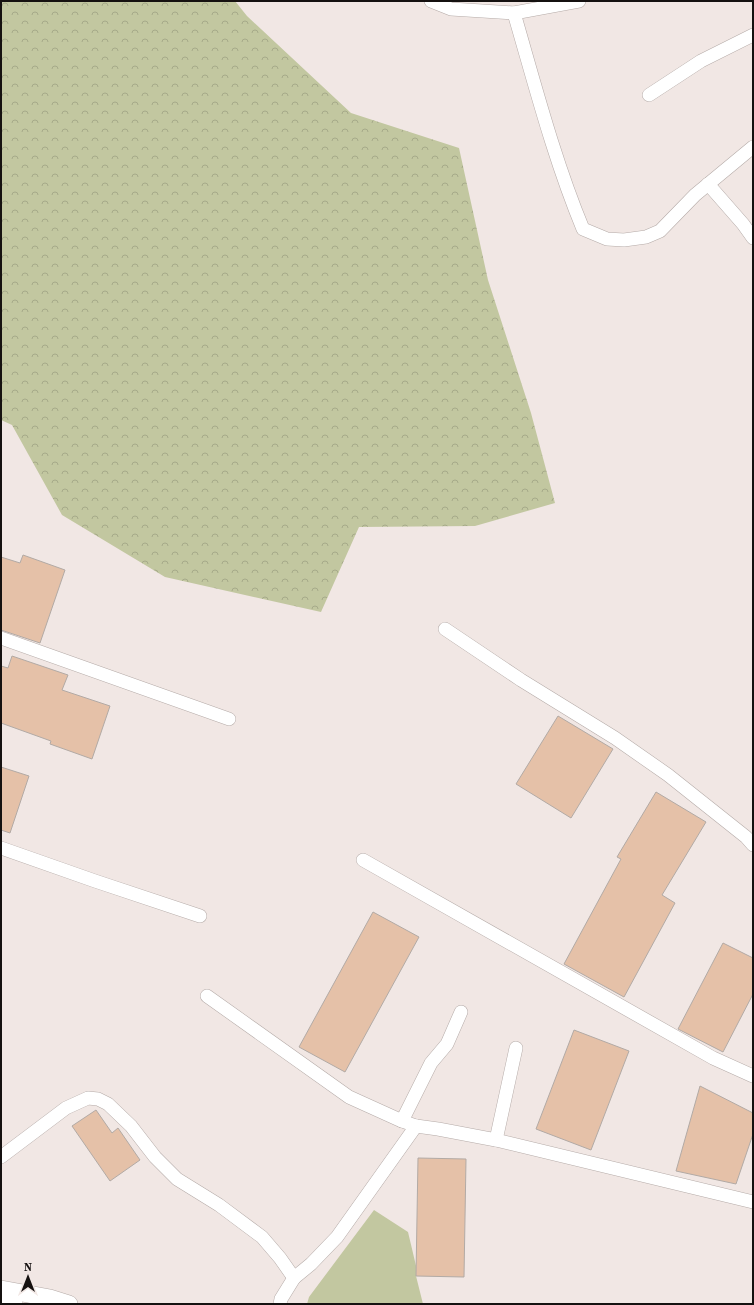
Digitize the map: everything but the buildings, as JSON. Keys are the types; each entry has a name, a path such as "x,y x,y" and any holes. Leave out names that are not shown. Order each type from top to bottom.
{"main road":[{"path":"1,1288 50,1298 69,1304"},
{"path":"1,1301 14,1304"}],"street":[{"path":"431,1 451,10 514,13 579,1"},
{"path":"514,13 538,100 574,208 583,229 607,239 624,240 646,237 660,231 695,195 753,147"},
{"path":"648,96 701,61 753,35"},
{"path":"708,184 743,224 753,238"},
{"path":"446,629 521,680 615,738 668,776 746,837 753,845"},
{"path":"1,638 229,719"},
{"path":"1,848 95,882 200,916"},
{"path":"363,860 713,1058 753,1076"},
{"path":"207,996 349,1097 402,1121 416,1126 496,1140 753,1202"},
{"path":"402,1121 431,1062 447,1044 461,1012"},
{"path":"496,1140 516,1048"},
{"path":"1,1157 66,1108 88,1098 98,1099 108,1104 131,1126 155,1157 177,1179 218,1205 262,1237 280,1258 294,1278"},
{"path":"280,1304 281,1299 294,1278 337,1237 416,1126"}],"green space":[{"path":"1,1 235,1 247,16 351,113 459,148 488,280 531,413 555,503 475,526 359,527 321,612 165,577 62,515 12,425 1,420"},
{"path":"374,1210 408,1232 423,1304 307,1304 309,1297"}]}
